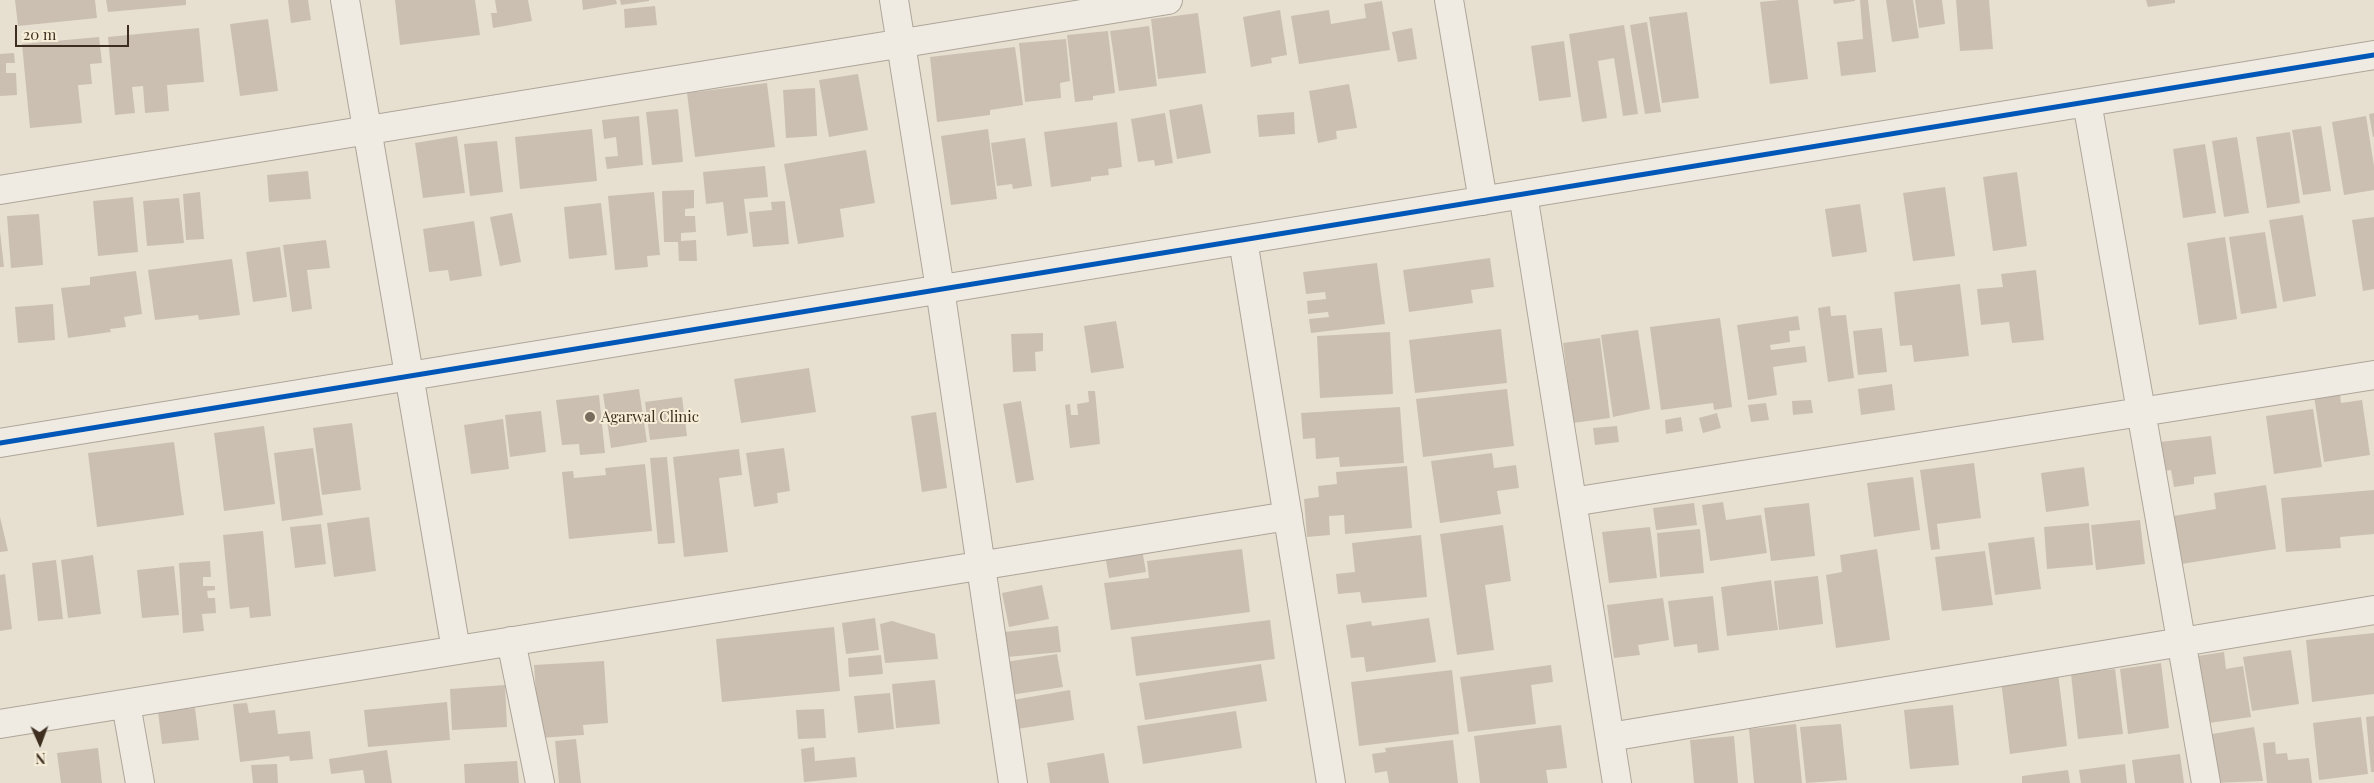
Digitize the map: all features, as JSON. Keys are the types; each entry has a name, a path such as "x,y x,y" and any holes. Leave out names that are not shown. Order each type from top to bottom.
{"street":[{"path":"345,0 456,650"},
{"path":"894,0 940,289 1013,783"},
{"path":"0,190 1168,0"},
{"path":"1449,0 1483,201"},
{"path":"0,443 2374,55"},
{"path":"2087,102 2206,783"},
{"path":"1523,194 1617,783"},
{"path":"1243,240 1331,783"},
{"path":"1572,502 2374,375"},
{"path":"0,724 1288,516"},
{"path":"1610,737 2374,610"},
{"path":"511,641 540,783"},
{"path":"126,704 140,783"}],"building":[{"path":"15,0 95,0 97,18 18,26"},
{"path":"106,0 186,0 186,5 108,12"},
{"path":"288,0 308,0 311,20 291,23"},
{"path":"395,0 475,0 480,35 400,45"},
{"path":"495,0 528,0 532,21 493,28 491,13 497,13"},
{"path":"582,0 616,0 617,4 583,10"},
{"path":"620,0 649,0 649,1 621,5"},
{"path":"1798,0 1808,79 1770,84 1760,2"},
{"path":"1833,0 1855,0 1855,1 1834,4"},
{"path":"1860,0 1868,0 1876,72 1841,76 1837,42 1863,39"},
{"path":"1886,0 1913,0 1919,38 1892,42"},
{"path":"1915,0 1942,0 1945,24 1919,28"},
{"path":"1956,0 1989,0 1993,49 1960,51"},
{"path":"2146,0 2175,0 2175,3 2148,7"},
{"path":"1382,1 1390,50 1299,64 1291,16 1329,10 1331,24 1366,18 1364,4"},
{"path":"655,6 657,25 625,28 624,9"},
{"path":"1280,10 1287,55 1271,58 1272,63 1251,67 1243,17"},
{"path":"1687,12 1699,98 1662,103 1649,17"},
{"path":"1198,13 1206,73 1158,79 1151,19"},
{"path":"268,19 278,91 240,96 230,24"},
{"path":"1647,22 1661,112 1645,114 1630,25"},
{"path":"1624,25 1638,114 1623,116 1614,58 1598,61 1607,118 1582,122 1569,34"},
{"path":"1149,26 1157,86 1119,91 1110,31"},
{"path":"199,28 204,82 167,85 169,111 145,113 143,86 132,87 135,113 115,115 108,37"},
{"path":"1412,28 1417,59 1398,62 1392,32"},
{"path":"1108,31 1115,93 1093,96 1093,100 1075,102 1067,35"},
{"path":"99,37 102,63 90,64 92,84 78,85 82,123 30,128 22,44"},
{"path":"1066,39 1070,81 1060,83 1061,98 1025,102 1019,43"},
{"path":"1564,41 1571,97 1539,101 1531,46"},
{"path":"1015,47 1023,105 990,110 990,115 937,122 930,57"},
{"path":"14,53 15,63 6,63 6,73 16,73 17,95 0,96 0,54"},
{"path":"858,74 868,130 829,137 819,80"},
{"path":"767,83 775,147 695,157 687,93"},
{"path":"1349,84 1357,128 1336,131 1337,139 1318,143 1309,91"},
{"path":"815,88 817,136 786,138 783,90"},
{"path":"1202,104 1211,153 1177,159 1169,110"},
{"path":"678,109 683,162 652,165 646,112"},
{"path":"1294,112 1295,134 1259,137 1257,115"},
{"path":"1165,113 1173,163 1155,166 1154,160 1138,162 1131,119"},
{"path":"2374,113 2374,137 2373,137 2369,114"},
{"path":"639,116 643,165 607,169 605,157 618,156 616,137 604,139 602,120"},
{"path":"2366,116 2374,166 2374,190 2344,195 2332,122"},
{"path":"1117,122 1122,167 1108,169 1109,175 1091,177 1091,181 1051,187 1044,132"},
{"path":"2321,126 2331,191 2303,195 2292,130"},
{"path":"592,129 597,181 520,189 515,137"},
{"path":"988,129 997,199 951,205 941,136"},
{"path":"2290,132 2300,203 2267,208 2256,137"},
{"path":"457,136 465,193 423,198 415,143"},
{"path":"2237,137 2249,213 2224,217 2212,141"},
{"path":"1025,138 1032,186 1013,189 1012,184 997,186 991,143"},
{"path":"497,141 503,192 470,196 464,144"},
{"path":"2205,144 2216,213 2183,218 2173,149"},
{"path":"866,150 875,203 840,209 844,237 798,244 784,164"},
{"path":"765,166 768,197 744,199 748,233 727,236 723,202 706,204 703,172"},
{"path":"308,171 311,199 269,202 267,175"},
{"path":"2017,172 2027,246 1993,251 1983,177"},
{"path":"1945,187 1955,256 1913,261 1903,193"},
{"path":"694,190 694,208 685,209 685,216 695,216 696,232 681,233 681,241 696,240 697,261 679,261 678,242 664,242 662,191"},
{"path":"200,192 204,239 186,240 183,194"},
{"path":"654,192 660,255 647,256 648,267 615,270 608,196"},
{"path":"133,197 138,252 98,256 93,201"},
{"path":"179,198 184,243 147,246 143,201"},
{"path":"785,201 789,244 753,247 749,212 772,210 771,202"},
{"path":"601,203 607,255 569,259 564,207"},
{"path":"1860,204 1867,252 1832,257 1825,209"},
{"path":"512,213 521,262 500,266 490,217"},
{"path":"39,214 43,265 11,268 7,216"},
{"path":"2303,215 2316,296 2283,302 2269,220"},
{"path":"2374,217 2374,289 2363,291 2352,220"},
{"path":"474,221 482,276 450,281 448,270 429,272 423,229"},
{"path":"0,231 4,267 0,267"},
{"path":"2265,232 2277,308 2241,314 2229,237"},
{"path":"2225,237 2237,319 2199,325 2187,243"},
{"path":"326,240 330,268 307,270 312,309 292,312 283,245"},
{"path":"280,247 287,297 253,302 246,252"},
{"path":"1490,258 1494,287 1471,290 1473,303 1409,312 1403,270"},
{"path":"232,259 240,315 199,320 198,315 155,320 148,270"},
{"path":"1377,263 1385,324 1311,333 1309,319 1329,317 1328,312 1308,314 1307,301 1326,299 1325,292 1306,294 1303,272"},
{"path":"2036,270 2044,340 2012,343 2009,322 1981,325 1977,289 2003,287 2001,274"},
{"path":"136,271 142,314 124,317 126,327 110,329 111,332 68,338 61,288 90,285 90,277"},
{"path":"1960,284 1969,356 1914,362 1912,345 1900,346 1894,292"},
{"path":"53,304 55,340 18,343 15,307"},
{"path":"1830,306 1831,316 1846,315 1854,378 1828,382 1818,308"},
{"path":"1798,316 1800,330 1789,331 1790,342 1770,345 1771,350 1805,346 1807,362 1773,367 1777,395 1748,400 1737,325"},
{"path":"1720,318 1732,407 1714,410 1713,403 1661,410 1650,327"},
{"path":"1116,321 1124,368 1091,373 1084,326"},
{"path":"1882,328 1887,372 1858,375 1853,331"},
{"path":"1501,329 1507,383 1415,393 1409,340"},
{"path":"1638,330 1650,409 1613,417 1601,335"},
{"path":"1390,332 1393,394 1320,398 1317,336"},
{"path":"1043,333 1043,351 1035,352 1036,371 1013,372 1011,334"},
{"path":"1600,338 1610,418 1573,423 1563,343"},
{"path":"809,368 816,412 741,423 734,379"},
{"path":"1892,384 1895,410 1861,415 1858,389"},
{"path":"2339,385 2341,403 2362,400 2370,455 2324,462 2313,389"},
{"path":"639,389 647,442 611,448 603,394"},
{"path":"1507,389 1514,446 1423,457 1416,399"},
{"path":"1088,391 1095,391 1100,444 1070,448 1065,405 1070,404 1071,415 1078,415 1077,404 1089,402"},
{"path":"599,395 605,453 580,455 579,444 562,445 556,400"},
{"path":"682,397 687,436 650,440 645,402"},
{"path":"1811,400 1813,413 1793,415 1792,401"},
{"path":"1021,401 1034,480 1016,483 1003,404"},
{"path":"1766,403 1769,420 1751,422 1748,405"},
{"path":"1400,407 1404,463 1340,467 1339,457 1316,459 1315,438 1303,439 1301,413"},
{"path":"2313,409 2322,467 2274,474 2266,416"},
{"path":"541,411 546,452 510,457 505,415"},
{"path":"936,412 947,488 922,492 911,416"},
{"path":"1717,413 1721,428 1703,433 1699,418"},
{"path":"1681,417 1683,431 1666,434 1665,420"},
{"path":"503,419 509,469 471,474 464,425"},
{"path":"352,423 361,490 322,495 313,428"},
{"path":"264,426 275,504 224,511 214,433"},
{"path":"1617,426 1619,442 1595,445 1593,428"},
{"path":"2211,436 2216,474 2194,477 2194,484 2174,487 2171,470 2164,471 2160,442"},
{"path":"174,442 184,515 97,527 88,453"},
{"path":"313,448 323,515 282,521 274,453"},
{"path":"784,448 790,491 777,493 778,503 754,507 746,453"},
{"path":"739,449 742,475 719,478 728,552 684,557 673,457"},
{"path":"1492,453 1494,468 1516,465 1519,488 1497,491 1501,514 1440,523 1431,461"},
{"path":"667,457 675,543 658,544 650,458"},
{"path":"1974,463 1981,518 1937,524 1940,549 1931,550 1920,470"},
{"path":"645,464 652,531 569,539 562,472 573,471 574,478 606,475 605,468"},
{"path":"1407,466 1412,528 1345,534 1344,515 1329,516 1330,535 1307,537 1304,499 1319,497 1318,486 1337,484 1336,472"},
{"path":"2084,467 2089,506 2046,512 2041,473"},
{"path":"1913,477 1920,530 1874,537 1867,483"},
{"path":"2266,485 2276,549 2175,565 2167,517 2216,509 2214,493"},
{"path":"2374,490 2374,534 2340,537 2341,548 2286,552 2281,498"},
{"path":"1723,502 1726,520 1761,515 1767,553 1710,561 1702,505"},
{"path":"1694,503 1697,525 1656,530 1653,508"},
{"path":"1809,503 1815,556 1771,561 1764,508"},
{"path":"0,517 8,551 0,552"},
{"path":"369,517 376,571 334,577 327,523"},
{"path":"2140,520 2145,564 2096,570 2091,525"},
{"path":"2089,523 2093,565 2047,569 2044,527"},
{"path":"321,524 326,564 295,568 290,527"},
{"path":"1503,525 1511,581 1485,585 1494,650 1457,655 1440,534"},
{"path":"1650,527 1657,578 1609,583 1602,532"},
{"path":"1700,529 1704,573 1660,577 1657,533"},
{"path":"263,531 271,616 250,618 249,607 230,609 223,535"},
{"path":"1421,535 1427,597 1362,603 1360,592 1338,594 1336,574 1355,572 1352,543"},
{"path":"2034,537 2041,589 1995,595 1988,543"},
{"path":"1141,543 1146,572 1109,578 1104,549"},
{"path":"1242,549 1250,612 1111,630 1104,583 1149,578 1147,561"},
{"path":"1877,549 1890,640 1836,648 1826,575 1842,572 1840,555"},
{"path":"1985,551 1993,605 1942,611 1935,557"},
{"path":"93,555 101,614 68,618 61,560"},
{"path":"56,560 63,619 38,621 32,563"},
{"path":"210,561 211,577 203,577 203,586 215,586 215,590 207,591 208,598 215,598 216,613 202,614 204,631 183,633 179,563"},
{"path":"174,566 179,615 142,618 137,570"},
{"path":"5,574 12,629 0,631 0,575"},
{"path":"1818,576 1823,624 1779,630 1774,581"},
{"path":"1771,580 1778,630 1727,636 1721,587"},
{"path":"1042,585 1049,619 1009,627 1002,593"},
{"path":"1713,596 1719,650 1698,653 1697,644 1674,647 1668,601"},
{"path":"1663,598 1669,640 1638,645 1640,655 1614,658 1607,605"},
{"path":"875,618 879,650 846,654 842,623"},
{"path":"1429,618 1436,662 1366,672 1364,657 1351,658 1346,625 1371,621 1372,626"},
{"path":"1270,620 1275,659 1136,676 1131,637"},
{"path":"892,621 935,634 938,659 885,663 880,624"},
{"path":"1058,626 1061,652 1007,657 1004,632"},
{"path":"834,627 840,691 722,702 716,639"},
{"path":"2374,633 2374,694 2312,702 2306,640"},
{"path":"2291,650 2299,704 2252,711 2243,657"},
{"path":"2224,652 2226,669 2243,666 2251,717 2202,724 2191,657"},
{"path":"1057,654 1063,687 1004,696 999,663"},
{"path":"881,655 883,674 849,677 848,658"},
{"path":"604,661 608,723 583,725 584,735 539,738 534,665"},
{"path":"2161,663 2169,728 2128,734 2120,669"},
{"path":"1261,664 1267,701 1145,720 1139,683"},
{"path":"1551,665 1553,682 1531,685 1536,724 1468,732 1460,677"},
{"path":"2115,669 2123,734 2078,739 2071,674"},
{"path":"1452,670 1459,734 1359,746 1351,682"},
{"path":"2058,673 2067,746 2010,754 2001,681"},
{"path":"935,680 940,724 896,728 892,684"},
{"path":"505,685 507,727 452,730 450,689"},
{"path":"1070,690 1074,720 1017,729 1013,700"},
{"path":"890,693 894,729 858,733 854,696"},
{"path":"447,702 450,740 368,747 364,710"},
{"path":"247,703 249,713 275,710 278,734 310,731 313,759 290,761 289,756 240,762 233,704"},
{"path":"1953,705 1959,765 1910,769 1904,710"},
{"path":"195,708 199,740 162,744 158,712"},
{"path":"824,709 826,738 798,739 796,710"},
{"path":"1236,711 1242,748 1143,764 1137,726"},
{"path":"2374,716 2374,772 2371,772 2366,717"},
{"path":"2361,717 2368,774 2319,780 2313,723"},
{"path":"1796,724 1802,783 1754,783 1749,729"},
{"path":"1841,724 1847,780 1806,783 1800,727"},
{"path":"1561,725 1567,768 1546,770 1548,783 1480,783 1474,736"},
{"path":"2254,727 2263,781 2214,783 2206,735"},
{"path":"1734,736 1738,783 1694,783 1690,740"},
{"path":"576,739 581,783 559,783 555,741"},
{"path":"1453,740 1458,783 1389,783 1387,771 1375,773 1372,754 1386,752 1385,748"},
{"path":"2275,742 2276,754 2287,753 2288,760 2309,758 2312,783 2267,783 2263,743"},
{"path":"814,747 815,761 855,757 857,777 804,782 801,749"},
{"path":"98,748 102,783 61,783 57,753"},
{"path":"387,750 392,783 365,783 363,770 331,774 329,759"},
{"path":"1104,753 1109,783 1050,783 1047,763"},
{"path":"2180,754 2184,783 2135,783 2132,760"},
{"path":"517,761 519,783 465,783 464,764"},
{"path":"277,764 278,783 253,783 251,765"},
{"path":"2125,764 2127,783 2081,783 2079,770"},
{"path":"2068,770 2070,783 2022,783 2022,776"}],"cycle path":[{"path":"0,443 2374,55"}],"place":[{"name":"Agarwal Clinic","path":"590,417"}]}
